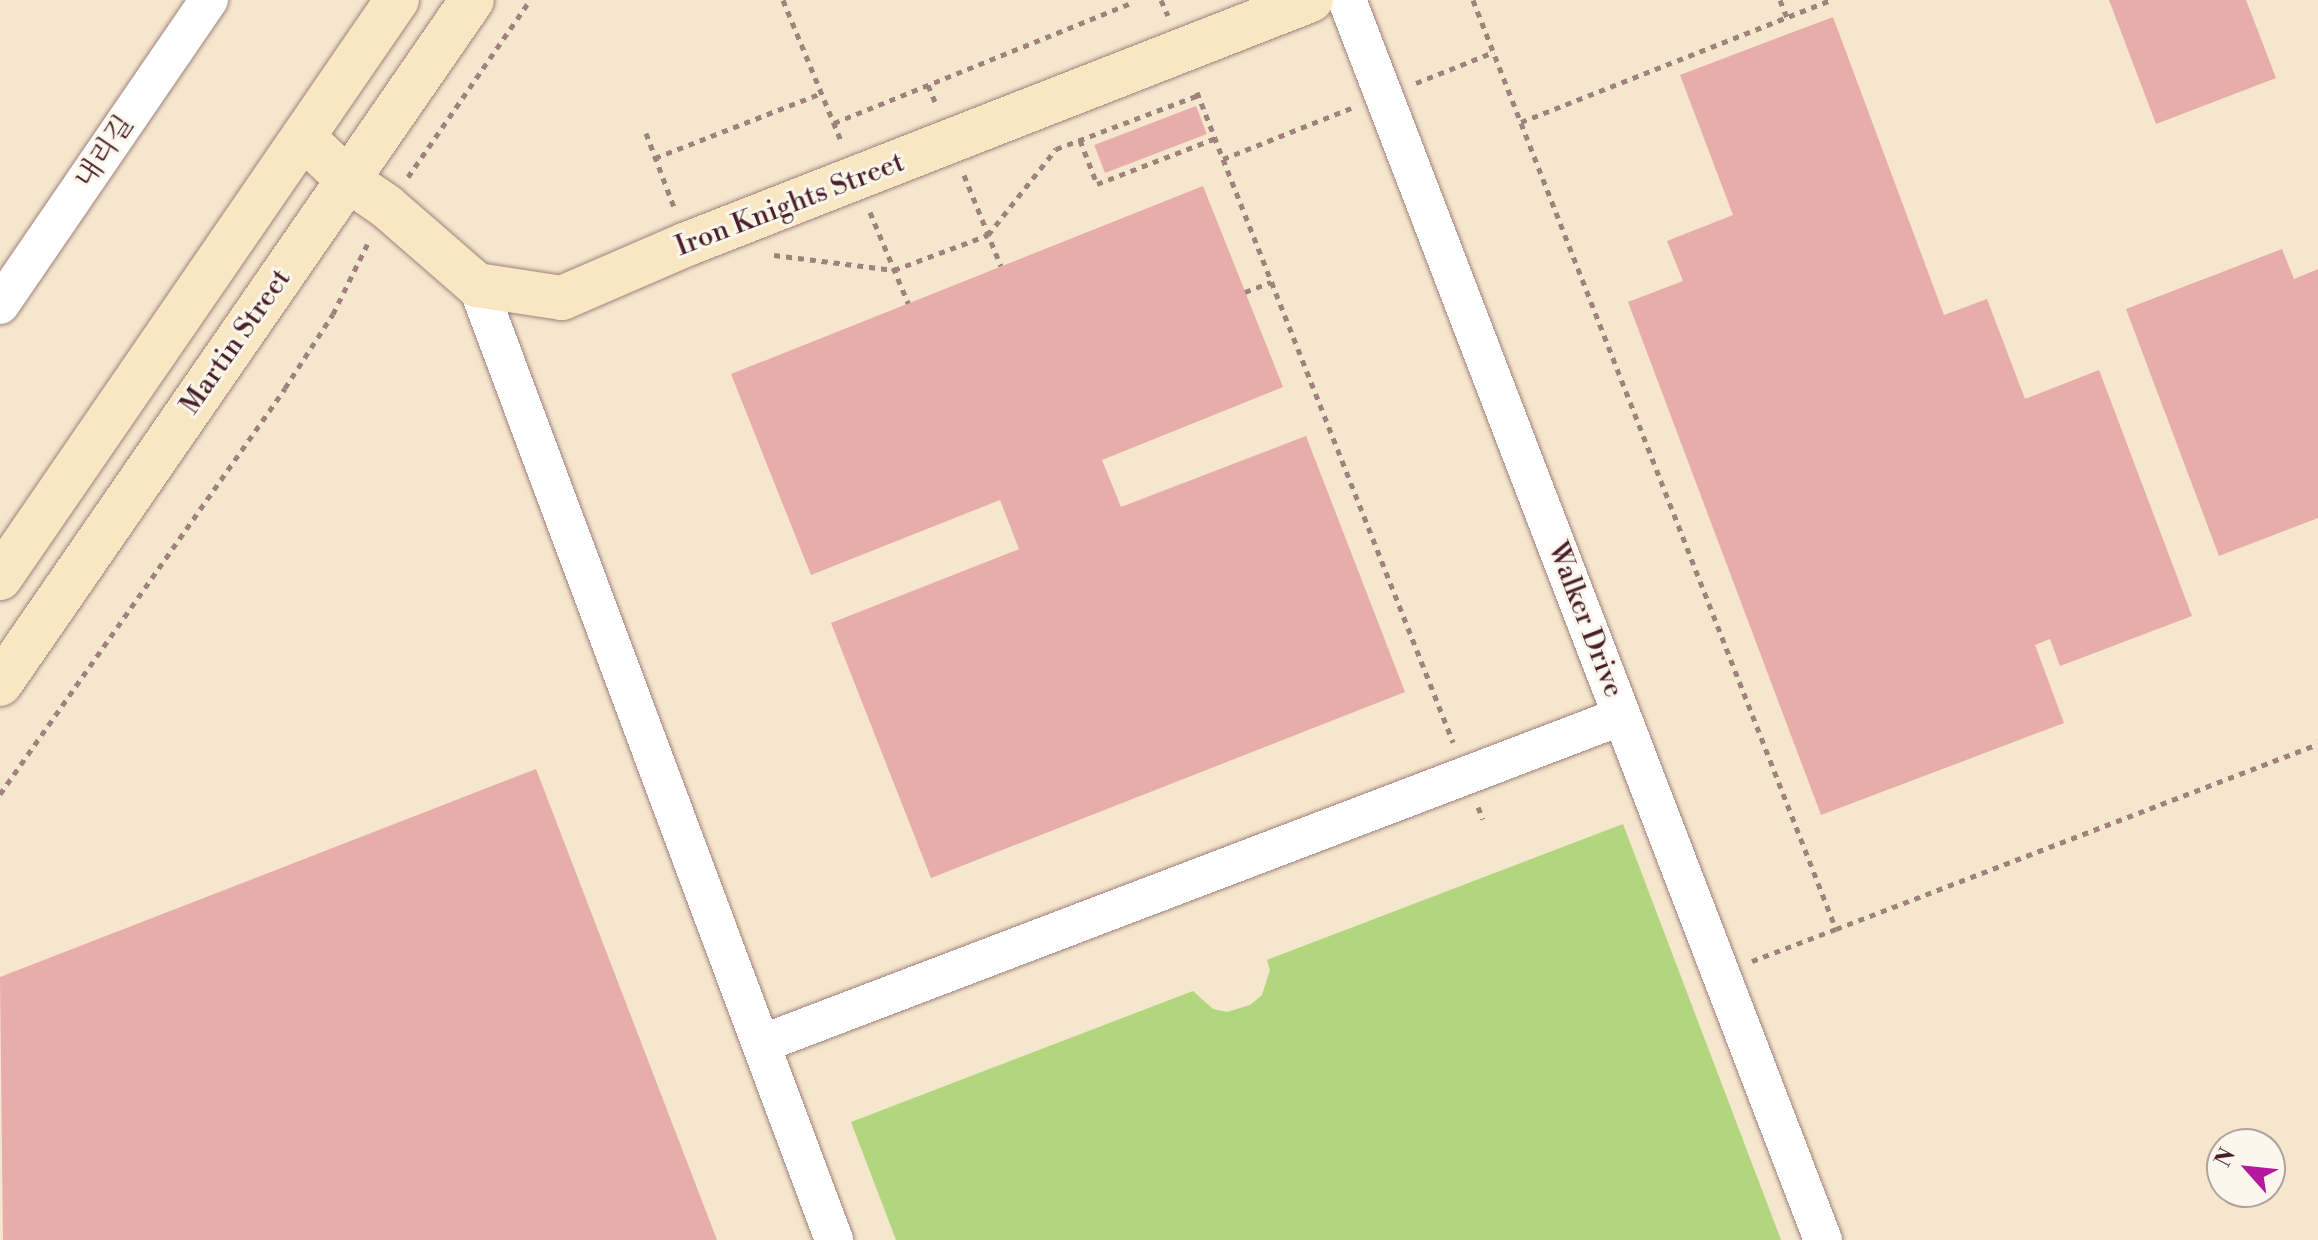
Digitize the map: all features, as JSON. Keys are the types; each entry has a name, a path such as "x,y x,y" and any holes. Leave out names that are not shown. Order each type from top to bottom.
{"main road":[{"path":"0,578 397,0"},
{"name":"Martin Street","path":"0,684 472,0"},
{"name":"Iron Knights Street","path":"477,285 562,298 687,244 1311,0"},
{"path":"303,137 348,180 386,206 477,285"}],"street":[{"name":"내리길","path":"0,305 209,0"},
{"name":"Walker Drive","path":"1347,0 1823,1240"},
{"path":"477,285 834,1240"},
{"path":"761,1044 1622,716"}],"path":[{"path":"0,794 285,388 333,314 386,206 530,0"},
{"path":"1161,0 1483,819"},
{"path":"1473,0 1836,929"},
{"path":"1780,0 1787,17"},
{"path":"1521,122 1830,0"},
{"path":"834,123 1136,1"},
{"path":"1223,159 1494,52"},
{"path":"655,158 822,93"},
{"path":"1063,98 1097,184 1216,138"},
{"path":"1245,292 1271,282"},
{"path":"1721,974 2318,744"}],"green space":[{"path":"1623,824 1781,1240 896,1240 851,1122 1193,991 1213,1009 1227,1012 1250,1005 1262,995 1270,970 1267,960"}],"building":[{"path":"2109,0 2246,0 2276,78 2156,124"},
{"path":"1833,17 1944,315 1987,299 2025,399 2099,370 2192,616 2060,666 2050,639 2035,645 2064,723 1821,815 1628,302 1683,281 1667,241 1733,215 1680,75"},
{"path":"1196,106 1207,134 1105,173 1094,145"},
{"path":"1203,186 1283,387 1102,460 1121,507 1306,436 1405,692 931,878 831,623 1019,549 1000,500 811,575 731,374"},
{"path":"2282,249 2294,279 2318,269 2318,518 2219,556 2126,309"},
{"path":"536,769 717,1240 3,1240 0,977"}]}
